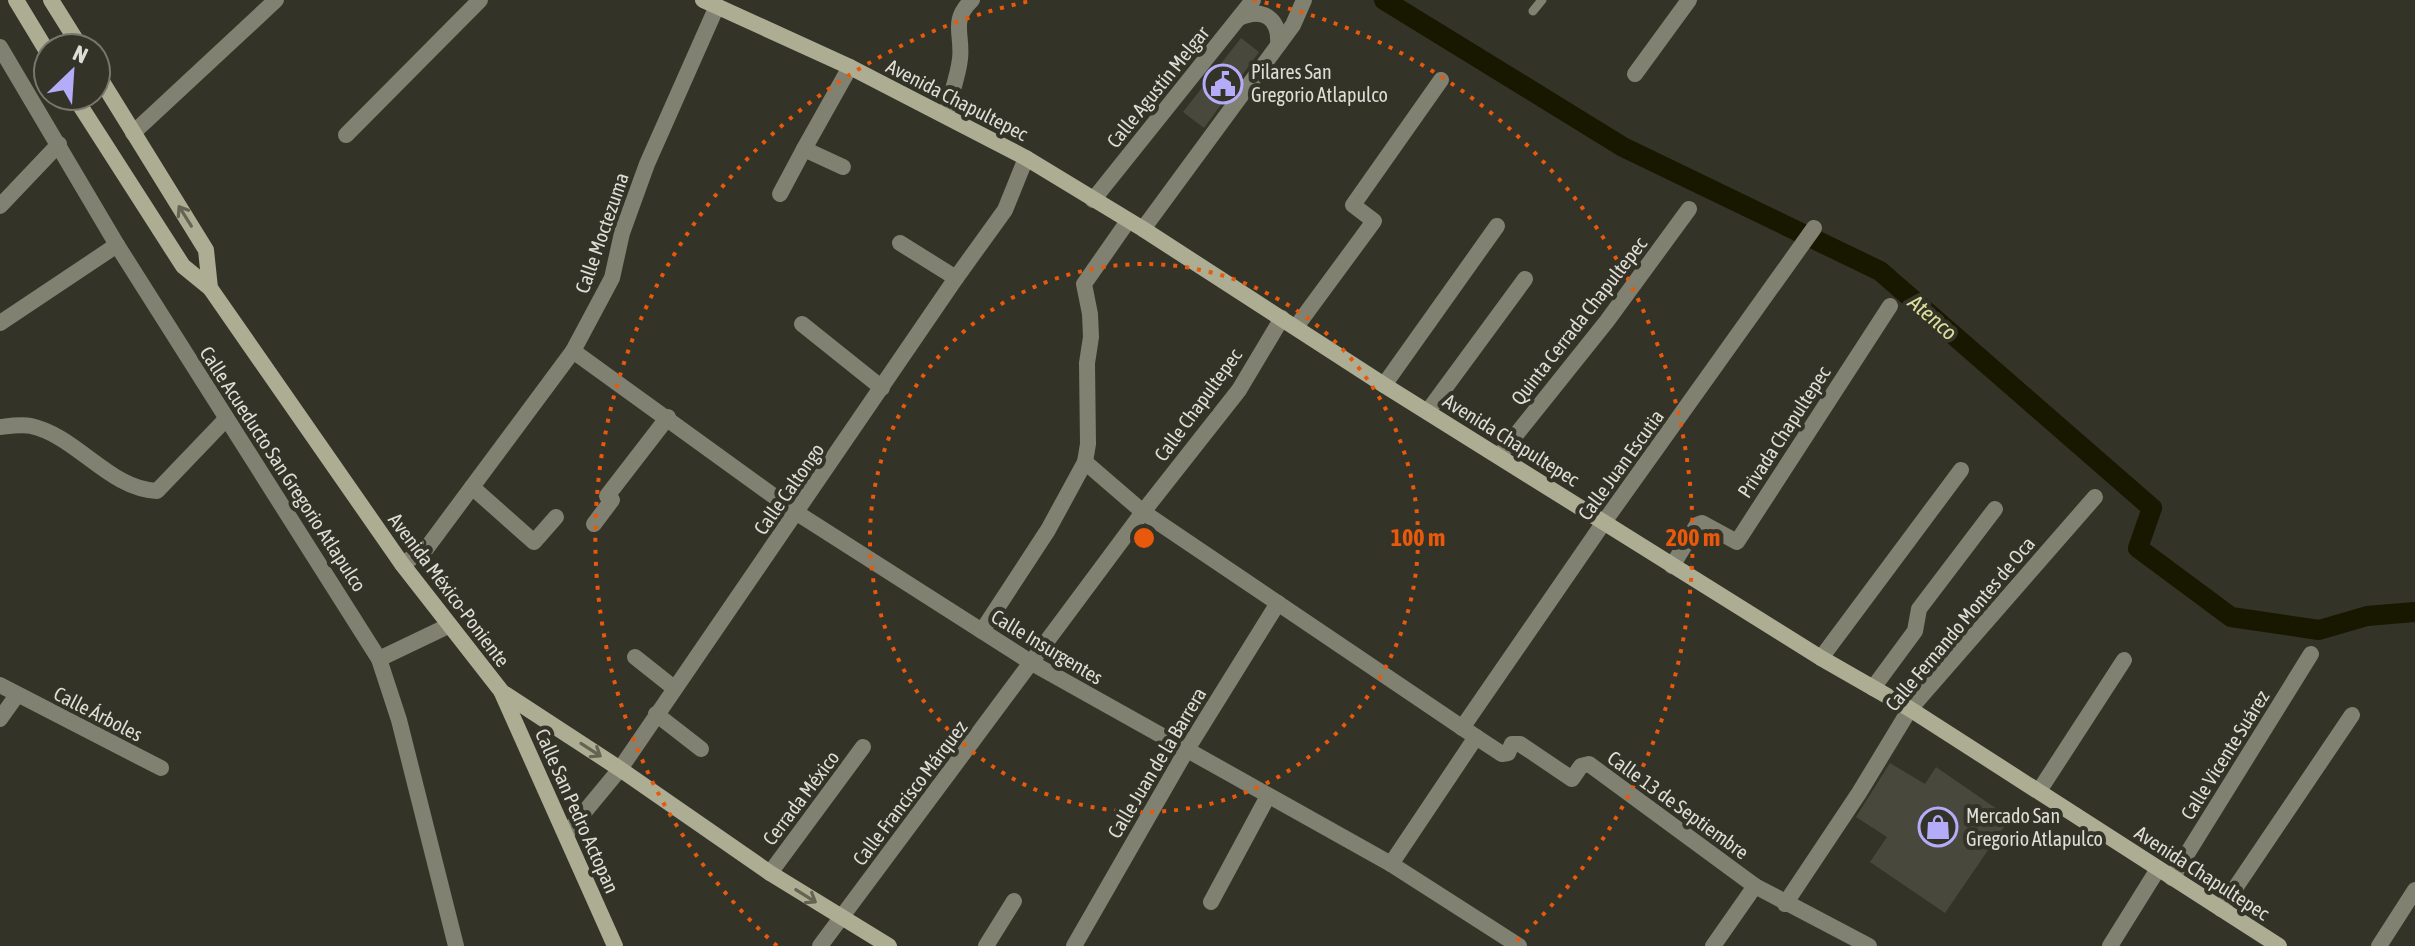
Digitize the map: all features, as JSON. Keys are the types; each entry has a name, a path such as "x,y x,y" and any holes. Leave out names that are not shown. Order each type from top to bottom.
{"main road":[{"path":"16,0 35,32"},
{"path":"51,0 71,32"},
{"name":"Avenida Chapultepec","path":"710,3 850,67 1026,158 1672,566 1910,709 2279,946"},
{"name":"Avenida México-Poniente","path":"112,98 206,250 210,288"},
{"name":"Avenida México-Poniente","path":"84,112 183,266 210,288 402,564 502,692 770,873 889,946"},
{"name":"Calle San Pedro Actopan","path":"502,692 615,946"}],"street":[{"path":"133,133 276,0"},
{"path":"346,135 480,0"},
{"path":"946,115 960,59 957,26 964,8 972,0"},
{"name":"Calle Agustín Melgar","path":"1093,200 1253,0"},
{"path":"982,631 1048,530 1085,462 1088,444 1087,363 1091,337 1084,284 1135,225 1278,45 1293,25 1304,0"},
{"path":"1635,74 1689,0"},
{"name":"Calle Moctezuma","path":"402,564 426,549 573,351 612,278 622,233 710,3"},
{"path":"1238,19 1252,12 1266,16 1275,23 1279,33 1278,45"},
{"name":"Calle Acueducto San Gregorio Atlapulco","path":"2,54 59,144 117,245 379,659 399,720 456,946"},
{"path":"780,194 850,67"},
{"path":"1296,327 1374,221 1353,205 1441,80"},
{"path":"0,206 59,144"},
{"path":"804,149 843,167"},
{"name":"Calle Caltongo","path":"567,833 620,769 1005,210 1026,158"},
{"name":"Quinta Cerrada Chapultepec","path":"1499,456 1607,321 1689,209"},
{"path":"1384,385 1497,226"},
{"name":"Calle Juan Escutia","path":"1469,732 1604,522 1814,228"},
{"path":"900,243 956,278"},
{"path":"0,323 117,245"},
{"path":"1428,411 1525,279"},
{"name":"Privada Chapultepec","path":"1672,566 1697,525 1702,523 1737,542 1890,306"},
{"name":"Calle Chapultepec","path":"1143,512 1239,390 1282,318"},
{"path":"802,324 882,388"},
{"name":"Calle Insurgentes","path":"573,351 797,513 1032,663 1391,864 1519,946"},
{"path":"594,524 612,500 607,496 668,417"},
{"path":"0,427 30,426 49,433 128,483 145,491 157,491 226,419"},
{"name":"Calle 13 de Septiembre","path":"1085,462 1143,512 1502,754 1508,753 1512,744 1520,744 1572,779 1581,766 1589,764 1755,886 1869,946"},
{"path":"1821,658 1961,470"},
{"path":"472,487 534,542 556,517"},
{"name":"Calle Fernando Montes de Oca","path":"1785,904 1910,709 2095,497"},
{"path":"1873,688 1915,631 1919,609 1995,509"},
{"path":"1032,663 1143,512"},
{"name":"Calle Juan de la Barrera","path":"1074,946 1186,751 1278,603"},
{"path":"379,659 448,626"},
{"name":"Calle Vicente Suárez","path":"2110,946 2165,874 2311,654"},
{"path":"635,657 674,688"},
{"path":"2039,791 2124,660"},
{"name":"Calle Francisco Márquez","path":"820,946 1032,663"},
{"name":"Calle Árboles","path":"0,685 161,768"},
{"path":"0,719 17,695"},
{"path":"656,714 701,749"},
{"path":"2221,909 2352,715"},
{"path":"1391,864 1469,732"},
{"name":"Cerrada México","path":"770,873 863,747"},
{"path":"1211,902 1268,796"},
{"path":"1713,946 1755,886"},
{"path":"2379,946 2413,898"},
{"path":"986,946 1014,901"}],"lane":[{"path":"1533,11 1542,0"}],"building":[{"path":"1241,38 1259,52 1204,128 1183,112"},
{"name":"Mercado San Gregorio Atlapulco","path":"1890,763 1925,784 1936,767 2010,818 1945,913 1870,862 1887,837 1856,817"}],"waterway":[{"name":"Atenco","path":"1384,0 1623,147 1880,271 2152,508 2138,548 2231,617 2319,630 2367,616 2415,612"}],"place":[{"name":"Pilares San Gregorio Atlapulco","path":"1223,84"},
{"name":"Mercado San Gregorio Atlapulco","path":"1938,827"}]}
